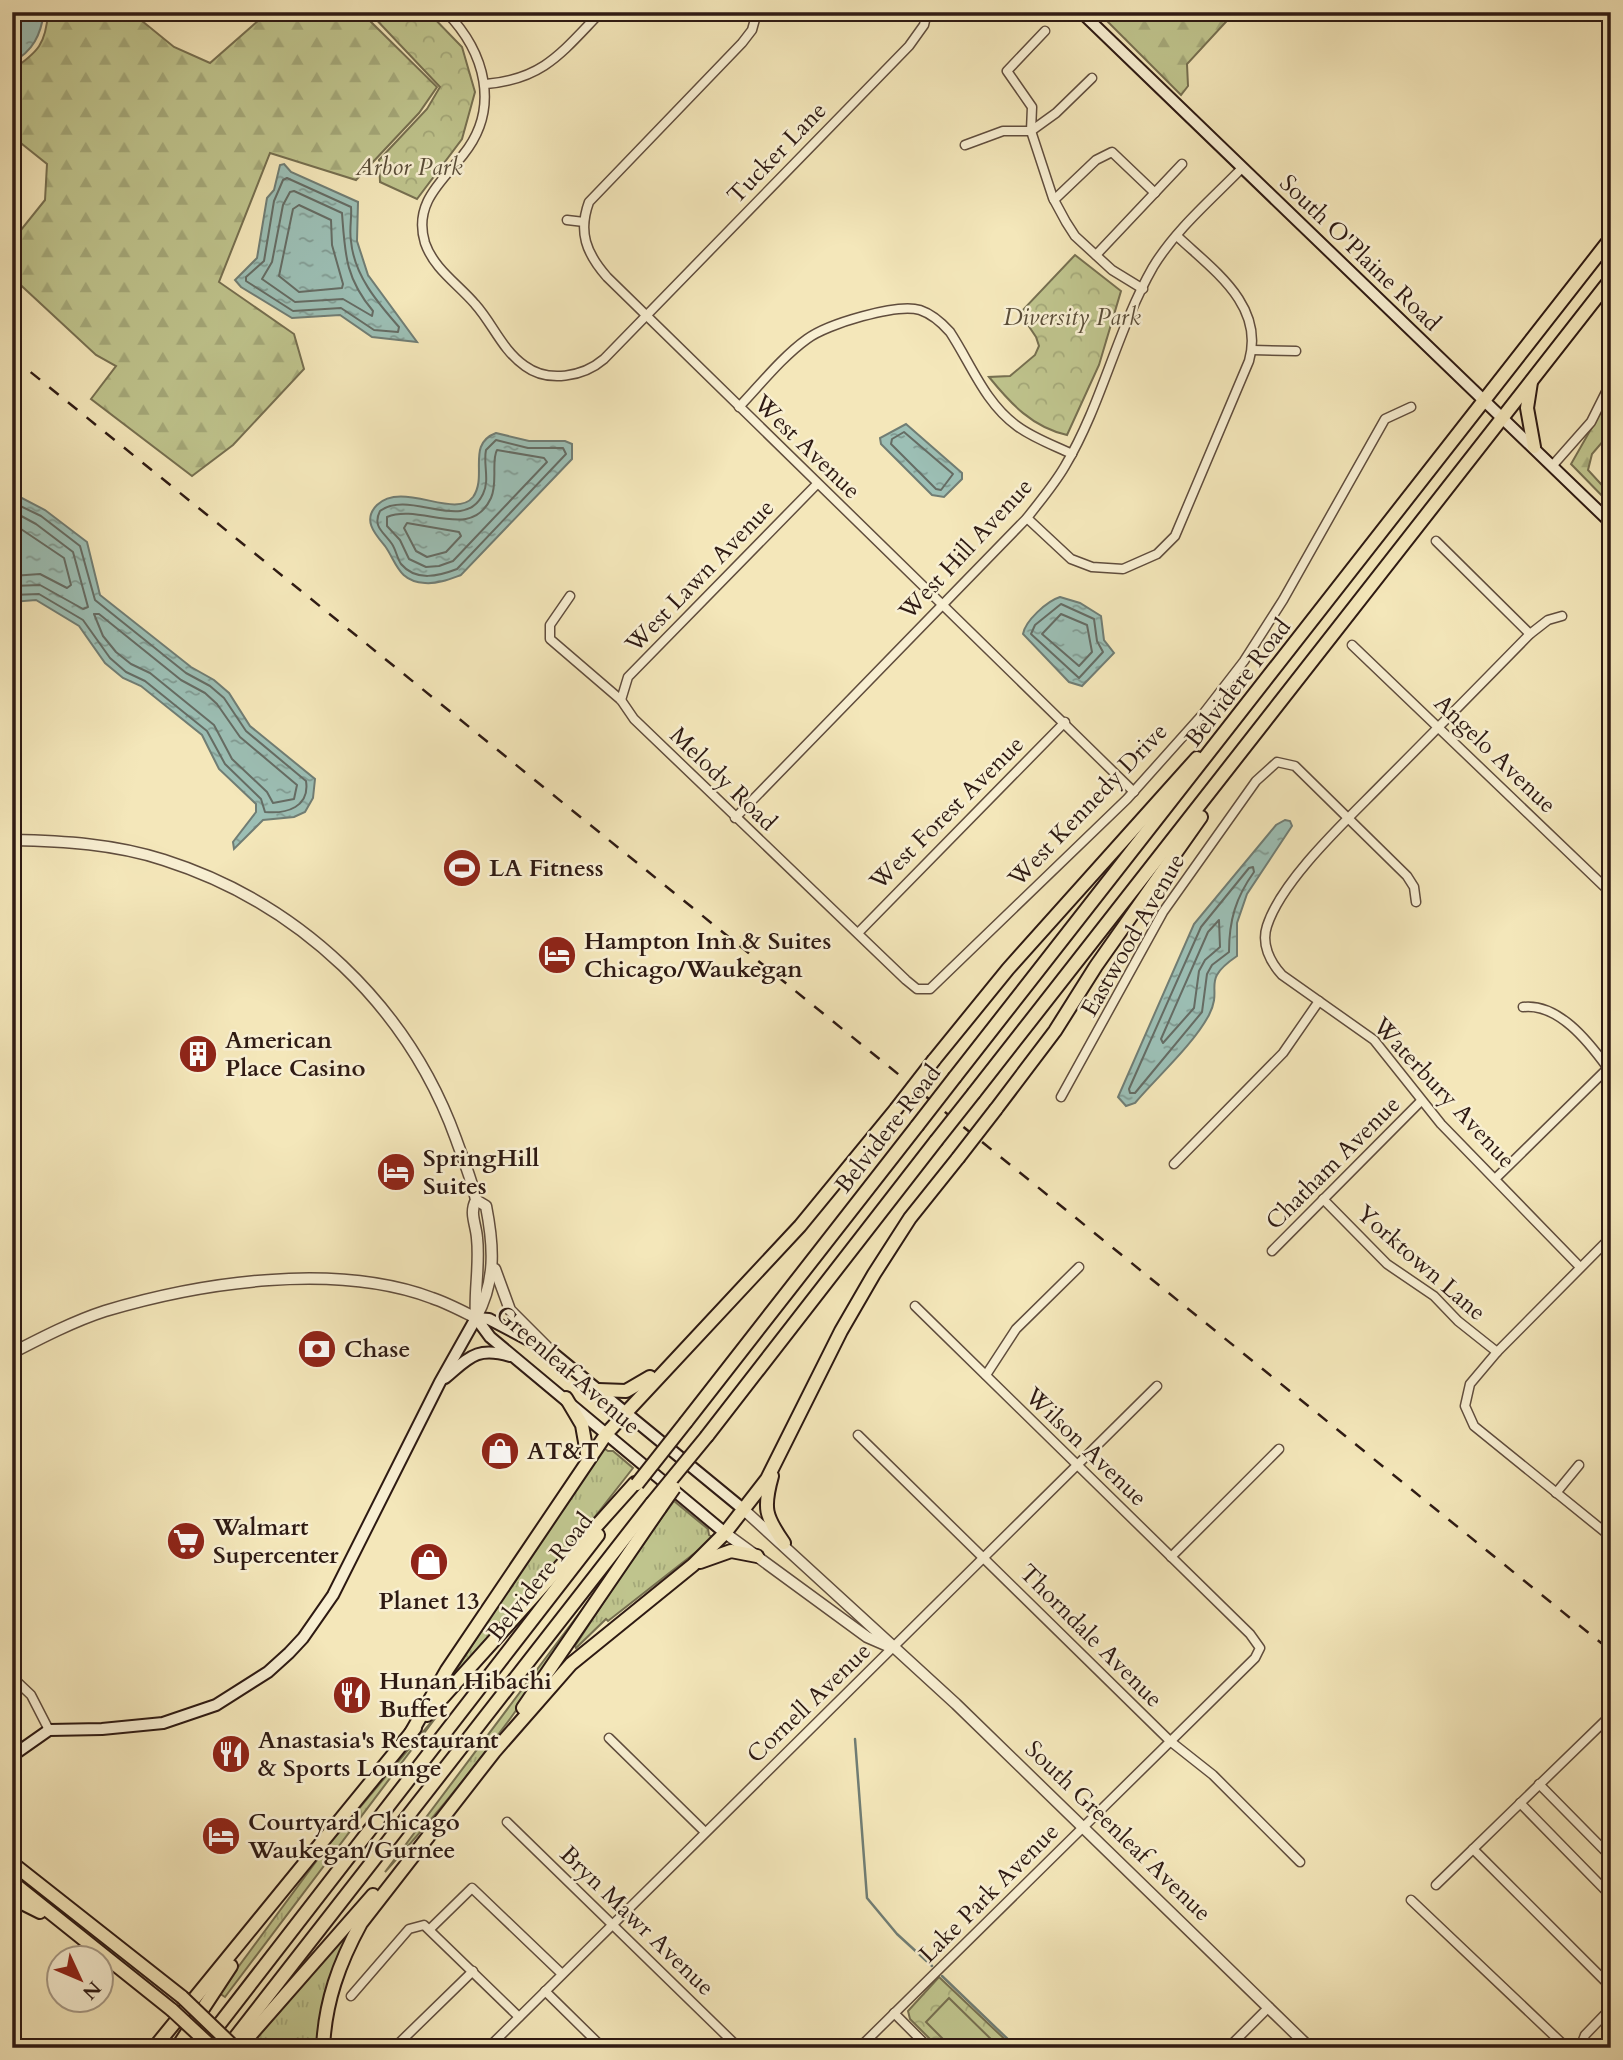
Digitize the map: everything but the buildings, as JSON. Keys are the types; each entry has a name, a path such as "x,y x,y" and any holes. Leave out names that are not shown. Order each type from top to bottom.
{"main road":[{"name":"South O'Plaine Road","path":"1081,12 1611,523"},
{"name":"Belvidere Road","path":"201,2048 636,1484 1611,238"},
{"name":"Belvidere Road","path":"227,2048 656,1505 936,1141 1611,279"},
{"path":"1531,380 1527,408 1534,447"},
{"path":"411,1733 447,1670 587,1459 624,1412 808,1217 1016,960 1280,663"},
{"path":"323,2048 324,2019 332,1987 346,1951 361,1923 494,1752 571,1664 693,1565 725,1533 775,1465 841,1331 910,1219 1055,1031 1096,966 1281,702"},
{"path":"12,1756 49,1730 102,1729 163,1723 221,1703 281,1661 303,1638 332,1595 440,1382 476,1318"},
{"name":"Greenleaf Avenue","path":"476,1318 489,1319 553,1353 743,1509"},
{"name":"Greenleaf Avenue","path":"476,1318 490,1337 725,1533"},
{"path":"440,1382 476,1353 492,1350 516,1357"},
{"path":"598,1390 626,1391 668,1365"},
{"path":"566,1398 582,1425 587,1459"},
{"path":"775,1465 765,1506 768,1520 784,1543"},
{"path":"154,2048 284,1892 411,1733 636,1484"},
{"path":"494,1752 656,1505"},
{"path":"693,1565 724,1552 745,1551 757,1556"},
{"path":"12,1863 182,1997 237,2048 430,1833"},
{"path":"12,1882 172,2010 213,2048"},
{"path":"177,2048 284,1892"},
{"path":"12,1898 77,1934"}],"street":[{"path":"446,12 469,38 480,62 486,85 508,82 541,70 601,12"},
{"path":"567,220 584,222 589,202 743,43 752,30 757,12"},
{"name":"Tucker Lane","path":"486,85 482,119 472,142 432,189 425,204 422,228 432,259 477,306 514,358 541,374 565,376 594,367 646,316 909,46 924,25 927,12"},
{"path":"1045,31 1007,71 1032,107 1031,131 1054,201 1075,236 1112,270 1143,289"},
{"path":"965,145 1003,131 1031,131 1056,113 1091,78"},
{"path":"1054,201 1096,160 1112,152 1155,193"},
{"path":"1096,255 1182,164"},
{"name":"West Hill Avenue","path":"735,818 1027,518 1072,454 1153,268 1177,236 1242,168"},
{"name":"West Avenue","path":"584,222 586,247 594,262 646,316 1134,792"},
{"path":"1027,518 1064,553 1092,567 1123,569 1157,554 1175,536 1252,350 1252,328 1244,304 1227,283 1177,236"},
{"path":"738,407 796,348 816,333 900,309 920,310 942,323 950,332 988,397 1009,420 1031,435 1072,454"},
{"path":"1252,350 1296,351"},
{"path":"1553,465 1591,422 1611,382"},
{"name":"West Kennedy Drive","path":"906,980 917,989 930,989 936,985 1134,792 1203,714 1244,660 1311,554 1385,419 1411,407"},
{"name":"West Lawn Avenue","path":"621,700 628,677 817,484"},
{"path":"1436,541 1530,634"},
{"name":"Melody Road","path":"570,596 550,625 550,639 621,700 635,719 735,818 906,980"},
{"path":"1416,902 1414,887 1407,876 1349,818 1530,634 1548,620 1562,616"},
{"name":"Angelo Avenue","path":"1352,645 1611,893"},
{"name":"West Forest Avenue","path":"858,933 1065,722"},
{"name":"Eastwood Avenue","path":"1061,1097 1163,912 1245,797 1269,768 1277,762 1289,762 1349,818"},
{"name":"Waterbury Avenue","path":"1349,818 1308,863 1276,909 1266,936 1268,954 1276,968 1374,1041 1422,1101 1580,1267"},
{"path":"12,840 90,843 163,859 229,886 272,908 338,961 381,1006 425,1070 452,1126 476,1200 486,1206 495,1276 510,1310 553,1353"},
{"path":"1174,1164 1283,1054 1319,1001"},
{"path":"1496,1178 1609,1066 1569,1025 1548,1010 1535,1006 1523,1007"},
{"name":"Chatham Avenue","path":"1272,1251 1422,1101"},
{"name":"Yorktown Lane","path":"1323,1199 1387,1264 1434,1296 1458,1321 1497,1352"},
{"path":"476,1200 471,1208 479,1256 474,1292 476,1318"},
{"path":"1611,1237 1469,1384 1465,1406 1474,1426 1611,1538"},
{"path":"476,1318 488,1295 494,1253"},
{"path":"986,1375 1016,1329 1079,1267"},
{"path":"12,1353 102,1312 186,1291 267,1281 355,1281 432,1298 476,1318"},
{"name":"Wilson Avenue","path":"915,1306 1231,1615"},
{"name":"Cornell Avenue","path":"488,2048 1157,1386"},
{"name":"Thorndale Avenue","path":"858,1434 1170,1741 1213,1775 1300,1862"},
{"path":"1171,1557 1279,1449"},
{"path":"1556,1493 1579,1465"},
{"name":"South Greenleaf Avenue","path":"743,1509 784,1543 1083,1826 1310,2048"},
{"name":"South Greenleaf Avenue","path":"725,1533 867,1637 894,1648"},
{"name":"Lake Park Avenue","path":"859,2048 1259,1653 1259,1643 1231,1615"},
{"path":"12,1677 31,1695 49,1730"},
{"path":"1436,1885 1611,1715"},
{"path":"608,1738 705,1832"},
{"path":"1539,1784 1611,1857"},
{"path":"1520,1803 1611,1896"},
{"name":"Bryn Mawr Avenue","path":"507,1822 738,2048"},
{"path":"1473,1849 1611,1987"},
{"path":"430,1929 472,1889 562,1974"},
{"path":"1411,1900 1567,2048"},
{"path":"351,1996 409,1929 424,1925 519,2017"},
{"path":"394,2048 473,1971"},
{"path":"545,1991 603,2048"},
{"path":"1228,2048 1269,2007"},
{"path":"1580,2048 1585,2035 1611,2008"},
{"path":"894,2013 929,2048"},
{"path":"495,2040 502,2048"}],"green space":[{"path":"48,12 131,12 174,47 210,63 268,12 366,12 364,15 437,87 419,113 356,180 270,153 219,282 294,334 304,369 233,445 192,476 91,399 116,366 96,355 12,277 12,241 45,200 47,164 12,136 12,70 28,58 43,40"},
{"name":"Arbor Park","path":"369,12 428,12 462,47 475,92 462,139 417,199 380,182 379,160 427,109 440,87"},
{"path":"1235,12 1187,64 1188,86 1181,95 1099,13"},
{"name":"Diversity Park","path":"1075,255 1121,291 1099,365 1067,435 1043,426 1023,413 989,377 1010,376 1035,355 1039,346 1036,337 1020,313"},
{"path":"1611,394 1611,432 1592,454 1588,470 1611,495 1611,505 1571,464"},
{"path":"601,1446 613,1451 633,1468 590,1523 445,1687"},
{"path":"674,1501 708,1529 709,1535 714,1538 608,1621 606,1619 576,1648 633,1557"},
{"path":"596,1591 497,1736 443,1805 385,1872"},
{"path":"443,1708 225,1997 219,1993 326,1848"},
{"path":"354,1924 319,2048 248,2048"},
{"path":"939,1977 1014,2048 939,2048 910,2019 908,2011"},
{"path":"949,1998 1000,2048 952,2048 926,2022"}],"water":[{"path":"12,12 44,12 35,42 12,62"},
{"path":"284,164 291,172 358,202 357,241 368,275 417,342 372,337 340,315 292,318 241,287 235,280 257,258 267,198 274,190 280,165"},
{"path":"906,424 962,473 962,479 944,497 932,495 881,444 880,438"},
{"path":"496,433 529,441 565,441 572,444 572,459 461,575 430,583 409,579 399,570 374,532 370,521 373,511 388,498 400,496 441,503 465,503 473,497 477,489 482,445"},
{"path":"16,495 45,510 87,542 100,595 191,667 214,680 229,693 250,726 315,779 313,798 305,812 294,817 263,820 234,849 233,842 256,812 256,804 219,769 202,735 141,686 123,678 105,663 79,626 36,600 12,602 12,496"},
{"path":"1060,597 1080,603 1101,616 1104,640 1114,653 1082,686 1069,682 1023,634 1037,612"},
{"path":"1285,820 1290,821 1292,826 1247,894 1237,923 1237,956 1215,978 1213,1005 1209,1015 1174,1061 1135,1103 1126,1106 1118,1097 1194,924 1276,825"}],"waterway":[{"path":"855,1739 867,1898 897,1934 932,1966"},
{"path":"942,1976 1017,2048"}],"railway":[{"path":"12,357 1611,1651"}],"place":[{"name":"LA Fitness","path":"462,868"},
{"name":"Hampton Inn & Suites Chicago/Waukegan","path":"557,955"},
{"name":"American Place Casino","path":"198,1054"},
{"name":"SpringHill Suites","path":"396,1172"},
{"name":"Chase","path":"317,1349"},
{"name":"AT&T","path":"500,1451"},
{"name":"Walmart Supercenter","path":"186,1541"},
{"name":"Planet 13","path":"429,1562"},
{"name":"Hunan Hibachi Buffet","path":"352,1695"},
{"name":"Anastasia's Restaurant & Sports Lounge","path":"231,1754"},
{"name":"Courtyard Chicago Waukegan/Gurnee","path":"221,1836"}]}
